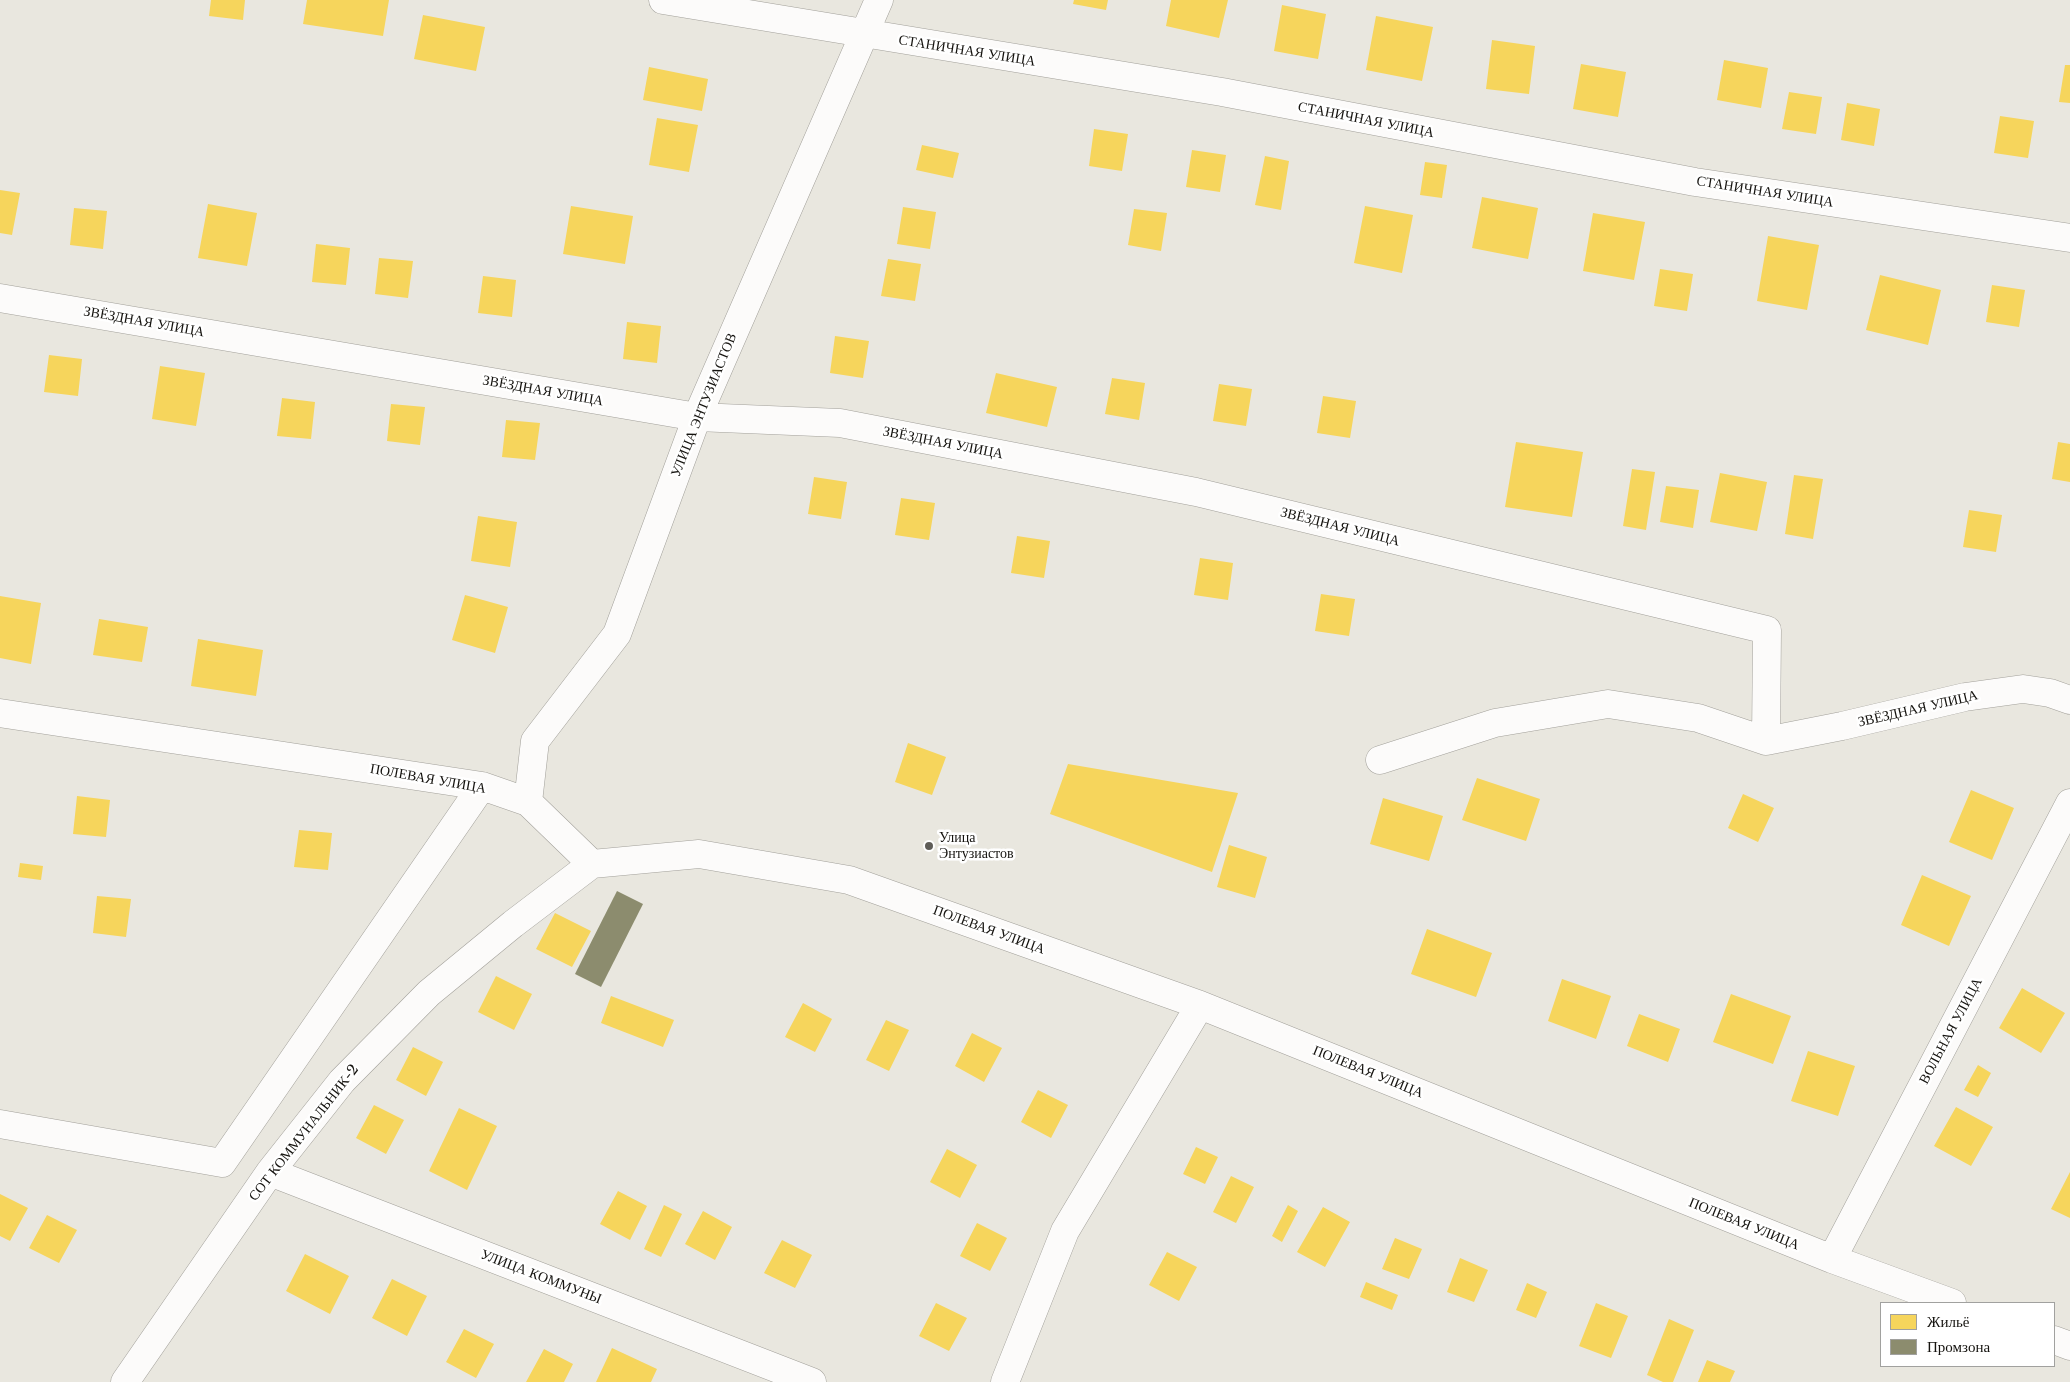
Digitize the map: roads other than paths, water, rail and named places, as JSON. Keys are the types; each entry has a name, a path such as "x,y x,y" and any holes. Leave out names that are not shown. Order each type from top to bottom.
{"street":[{"name":"СТАНИЧНАЯ УЛИЦА","path":"663,0 1222,92 1695,182 2070,238"},
{"name":"УЛИЦА ЭНТУЗИАСТОВ","path":"528,802 535,741 617,634 697,417 879,0"},
{"name":"ЗВЁЗДНАЯ УЛИЦА","path":"0,298 697,417 840,423 1196,492 1767,630 1766,741"},
{"name":"ЗВЁЗДНАЯ УЛИЦА","path":"1380,760 1495,723 1608,704 1698,718 1766,741 1842,726 1965,697 2023,689 2050,693 2070,700"},
{"name":"ПОЛЕВАЯ УЛИЦА","path":"0,713 482,786 528,802 592,864 700,854 848,880 1200,1005 1832,1260 1949,1302"},
{"path":"0,1124 222,1163 482,786"},
{"name":"ВОЛЬНАЯ УЛИЦА","path":"1832,1260 2070,803"},
{"name":"СОТ КОММУНАЛЬНИК-2","path":"125,1382 270,1172 342,1081 429,993 513,924 592,864"},
{"path":"1005,1382 1064,1231 1200,1005"},
{"name":"УЛИЦА КОММУНЫ","path":"270,1172 812,1382"},
{"path":"2055,1340 2070,1346"}],"place":[{"name":"Улица Энтузиастов","path":"929,846"}]}
